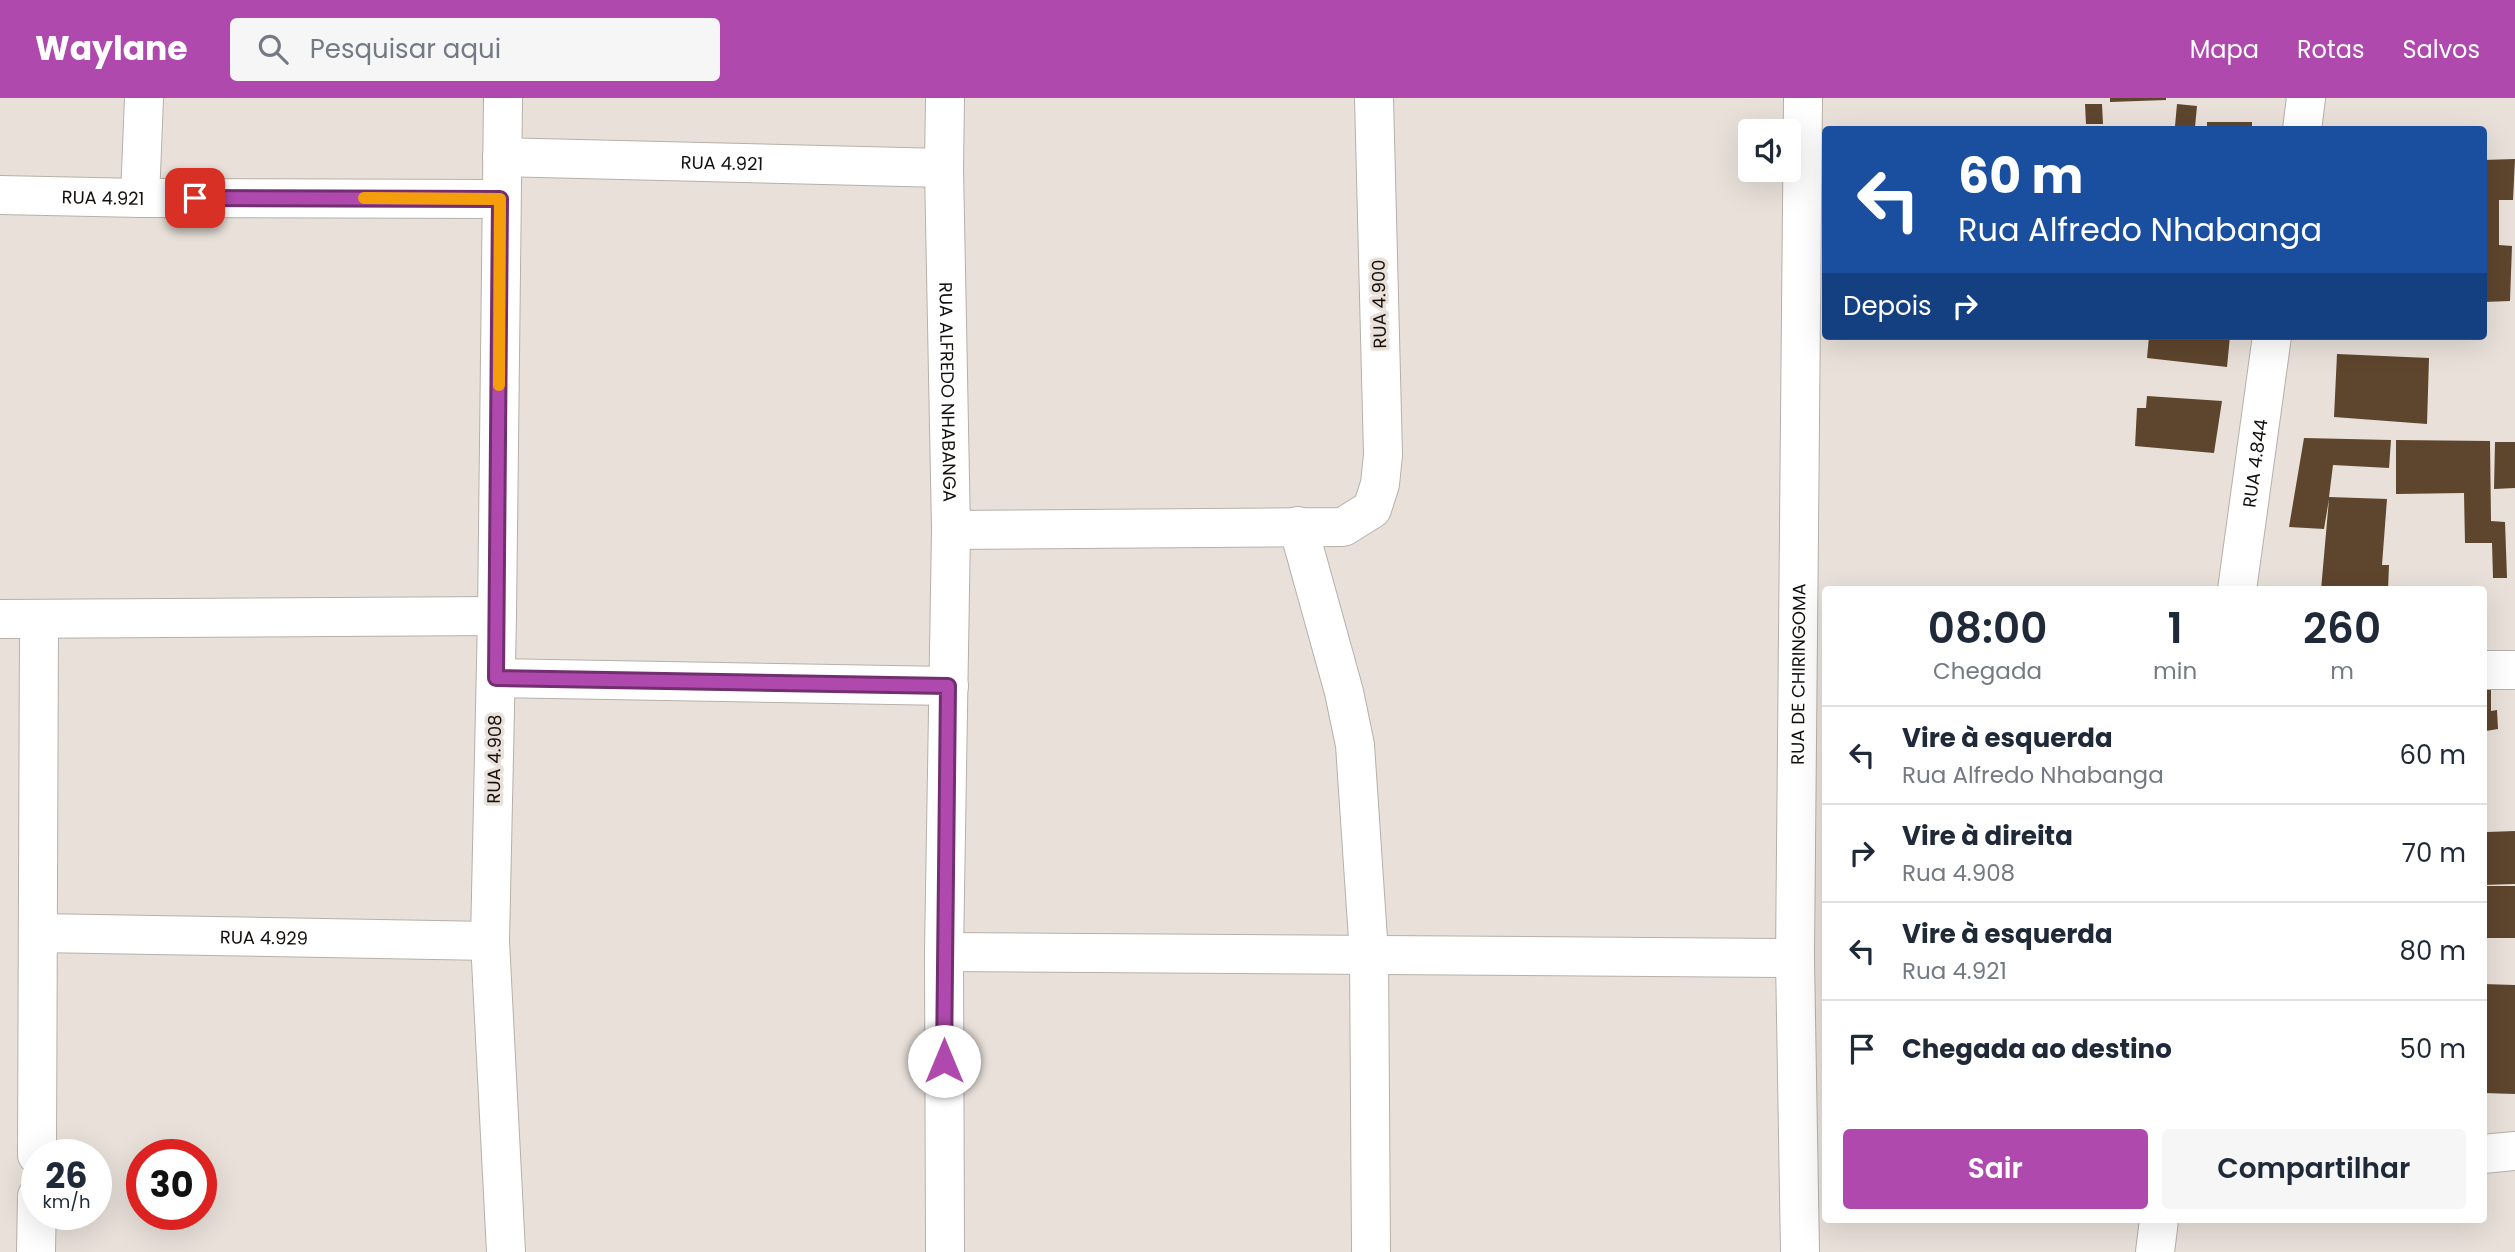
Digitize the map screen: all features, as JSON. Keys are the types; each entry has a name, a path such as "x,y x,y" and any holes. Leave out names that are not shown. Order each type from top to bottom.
{"street":[{"path":"140,198 144,98"},
{"name":"RUA 4.908","path":"503,98 498,615 490,942 506,1252"},
{"name":"RUA ALFREDO NHABANGA","path":"945,98 951,530 944,952 945,1252"},
{"name":"RUA 4.900","path":"1298,526 1343,527 1372,509 1380,484 1382,454 1374,98"},
{"name":"RUA DE CHIRINGOMA","path":"1800,1252 1795,958 1803,98"},
{"path":"2302,126 2306,98"},
{"name":"RUA 4.921","path":"502,157 944,168"},
{"name":"RUA 4.921","path":"0,195 500,199"},
{"name":"RUA 4.844","path":"2238,586 2271,340"},
{"path":"951,530 1298,526 1344,692 1355,745 1369,954 1371,1252"},
{"path":"0,620 498,615"},
{"path":"37,1139 38,619"},
{"path":"2487,670 2515,670"},
{"path":"496,678 948,686"},
{"name":"RUA 4.929","path":"38,933 490,942"},
{"path":"944,952 1795,958"},
{"path":"2487,1154 2515,1151"},
{"path":"2155,1252 2159,1223"},
{"path":"36,1230 36,1252"}],"building":[{"path":"2110,98 2166,98 2166,100 2110,102"},
{"path":"2085,104 2102,104 2103,124 2086,124"},
{"path":"2177,104 2197,106 2195,126 2175,126"},
{"path":"2207,122 2252,122 2252,126 2207,126"},
{"path":"2515,159 2513,200 2499,200 2499,245 2512,246 2510,301 2487,302 2487,160"},
{"path":"2149,340 2230,340 2227,367 2147,358"},
{"path":"2337,354 2429,358 2427,424 2334,417"},
{"path":"2147,396 2222,401 2214,453 2135,446 2137,408 2146,408"},
{"path":"2304,438 2391,440 2389,468 2333,465 2329,497 2387,499 2382,565 2389,565 2388,586 2321,586 2329,499 2324,529 2289,527"},
{"path":"2396,440 2490,441 2491,521 2505,522 2507,578 2493,578 2492,543 2465,543 2464,493 2396,494"},
{"path":"2495,442 2515,442 2515,488 2494,489"},
{"path":"2487,688 2491,688 2491,711 2497,710 2498,729 2487,731"},
{"path":"2515,831 2515,884 2487,885 2487,832"},
{"path":"2487,886 2515,886 2515,938 2487,938"},
{"path":"2487,984 2515,985 2515,1094 2487,1093"}],"slow traffic":[{"path":"364,198 500,199 499,385"}],"route":[{"path":"195,198 500,199 496,678 948,686 944,1061"}]}
